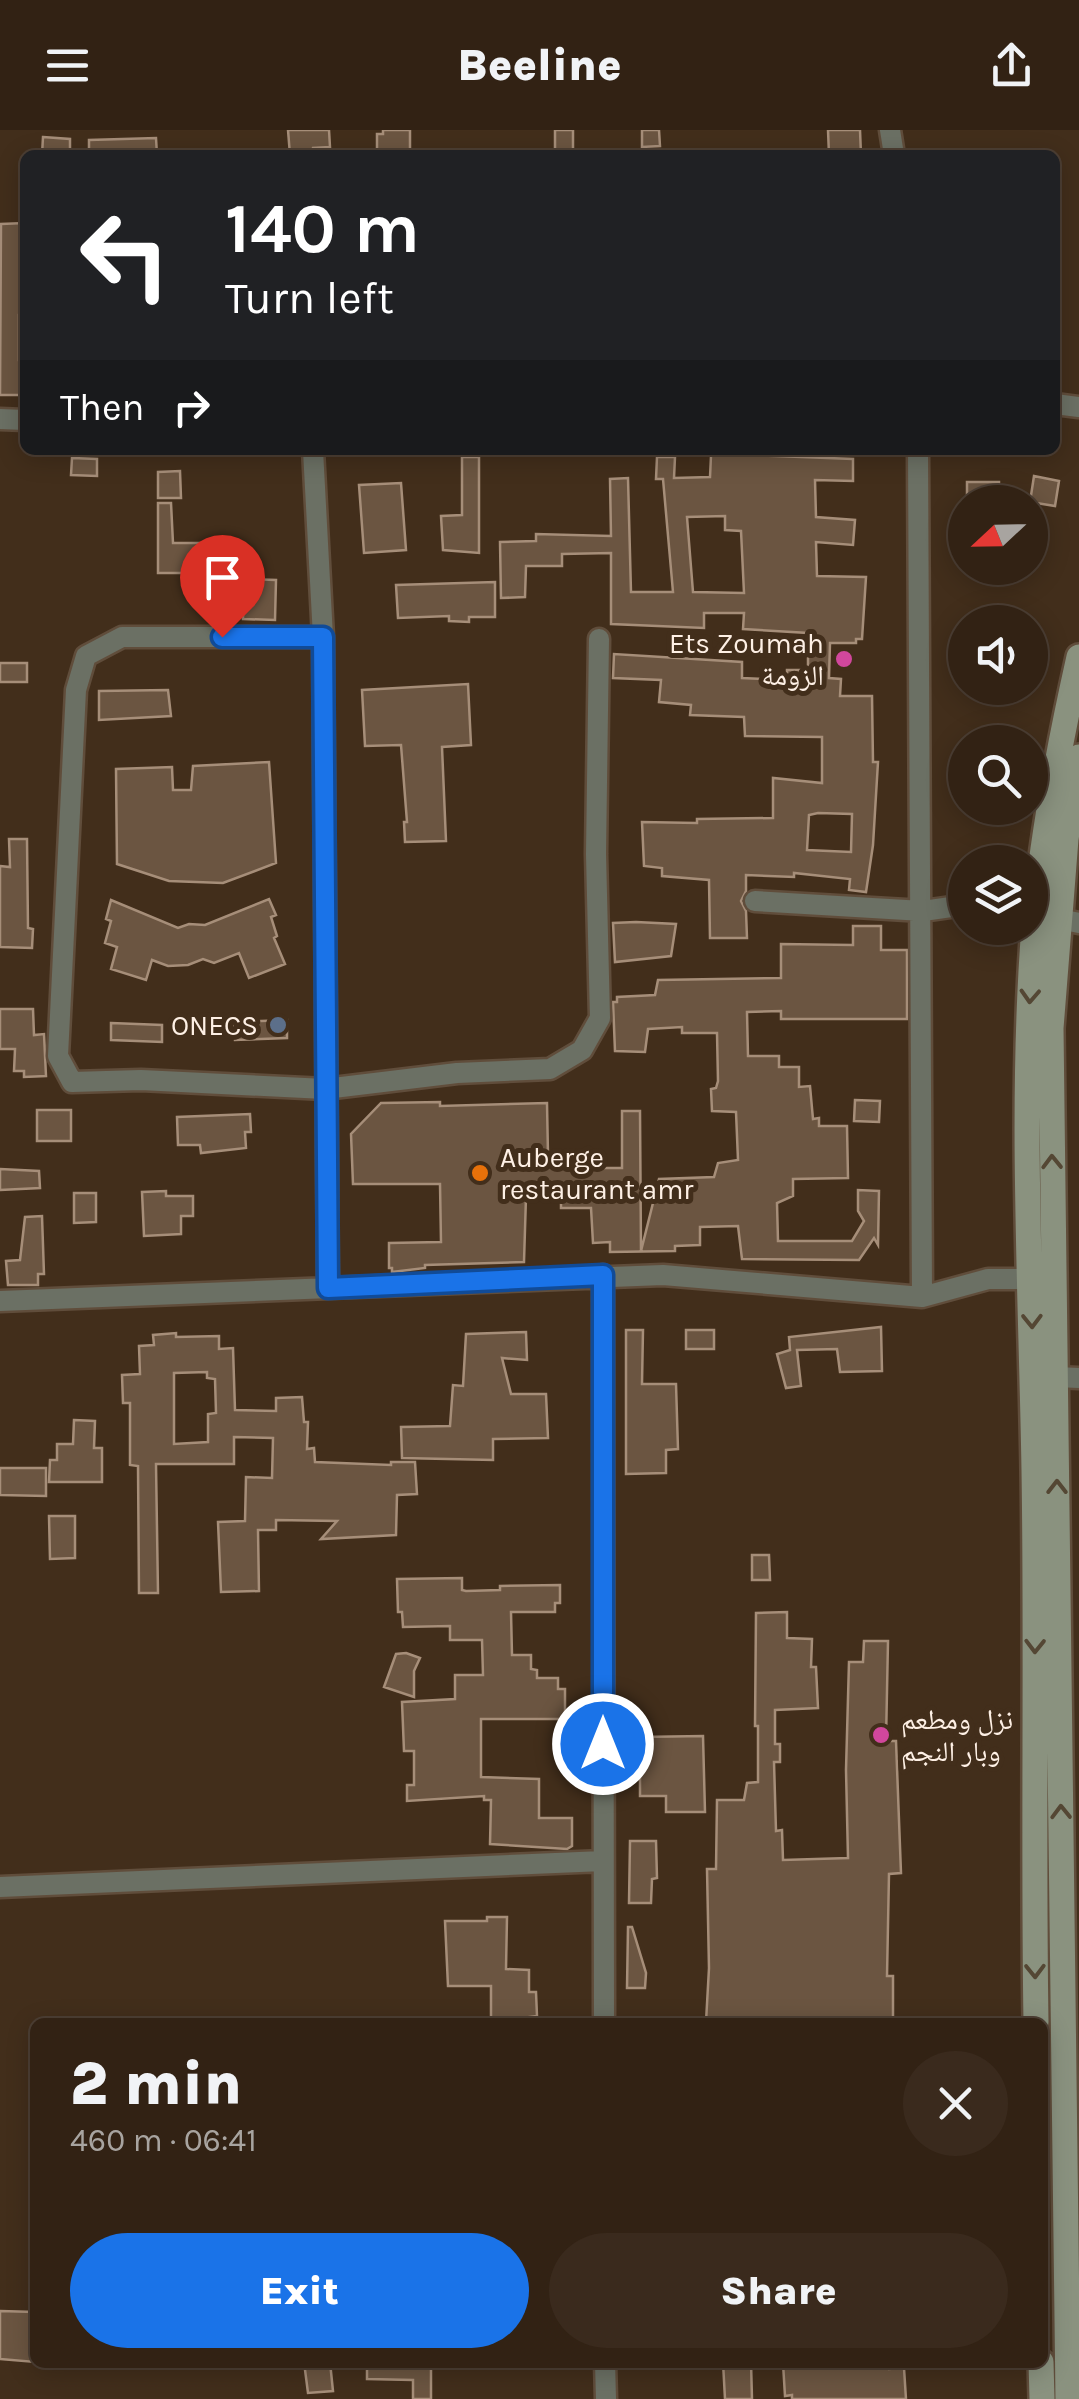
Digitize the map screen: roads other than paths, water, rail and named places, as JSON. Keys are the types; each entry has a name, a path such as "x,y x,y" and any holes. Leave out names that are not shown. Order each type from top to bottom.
{"main road":[{"path":"1042,845 1079,657"},
{"path":"1036,2018 1036,1550 1042,1279 1051,1028 1069,921 1079,757"},
{"path":"1032,945 1028,1026 1042,1279 1067,1377 1068,2399"},
{"path":"1041,2368 1042,2399"}],"street":[{"path":"314,455 323,637 328,1288"},
{"path":"918,455 922,1298"},
{"path":"323,637 122,638 86,656 76,690 58,1056 72,1082 141,1080 325,1089 457,1073 550,1069 582,1050 600,1018 596,854 598,639"},
{"path":"754,901 923,911 948,907"},
{"path":"0,1300 603,1275 663,1275 922,1298 988,1280 1042,1279"},
{"path":"603,1275 604,2018"},
{"path":"0,1887 603,1861"},
{"path":"606,2368 606,2399"}],"place":[{"name":"Ets Zoumah الزومة","path":"844,659"},
{"name":"ONECS","path":"278,1025"},
{"name":"Auberge restaurant amr","path":"480,1173"},
{"name":"نزل ومطعم وبار النجم","path":"881,1735"}]}
